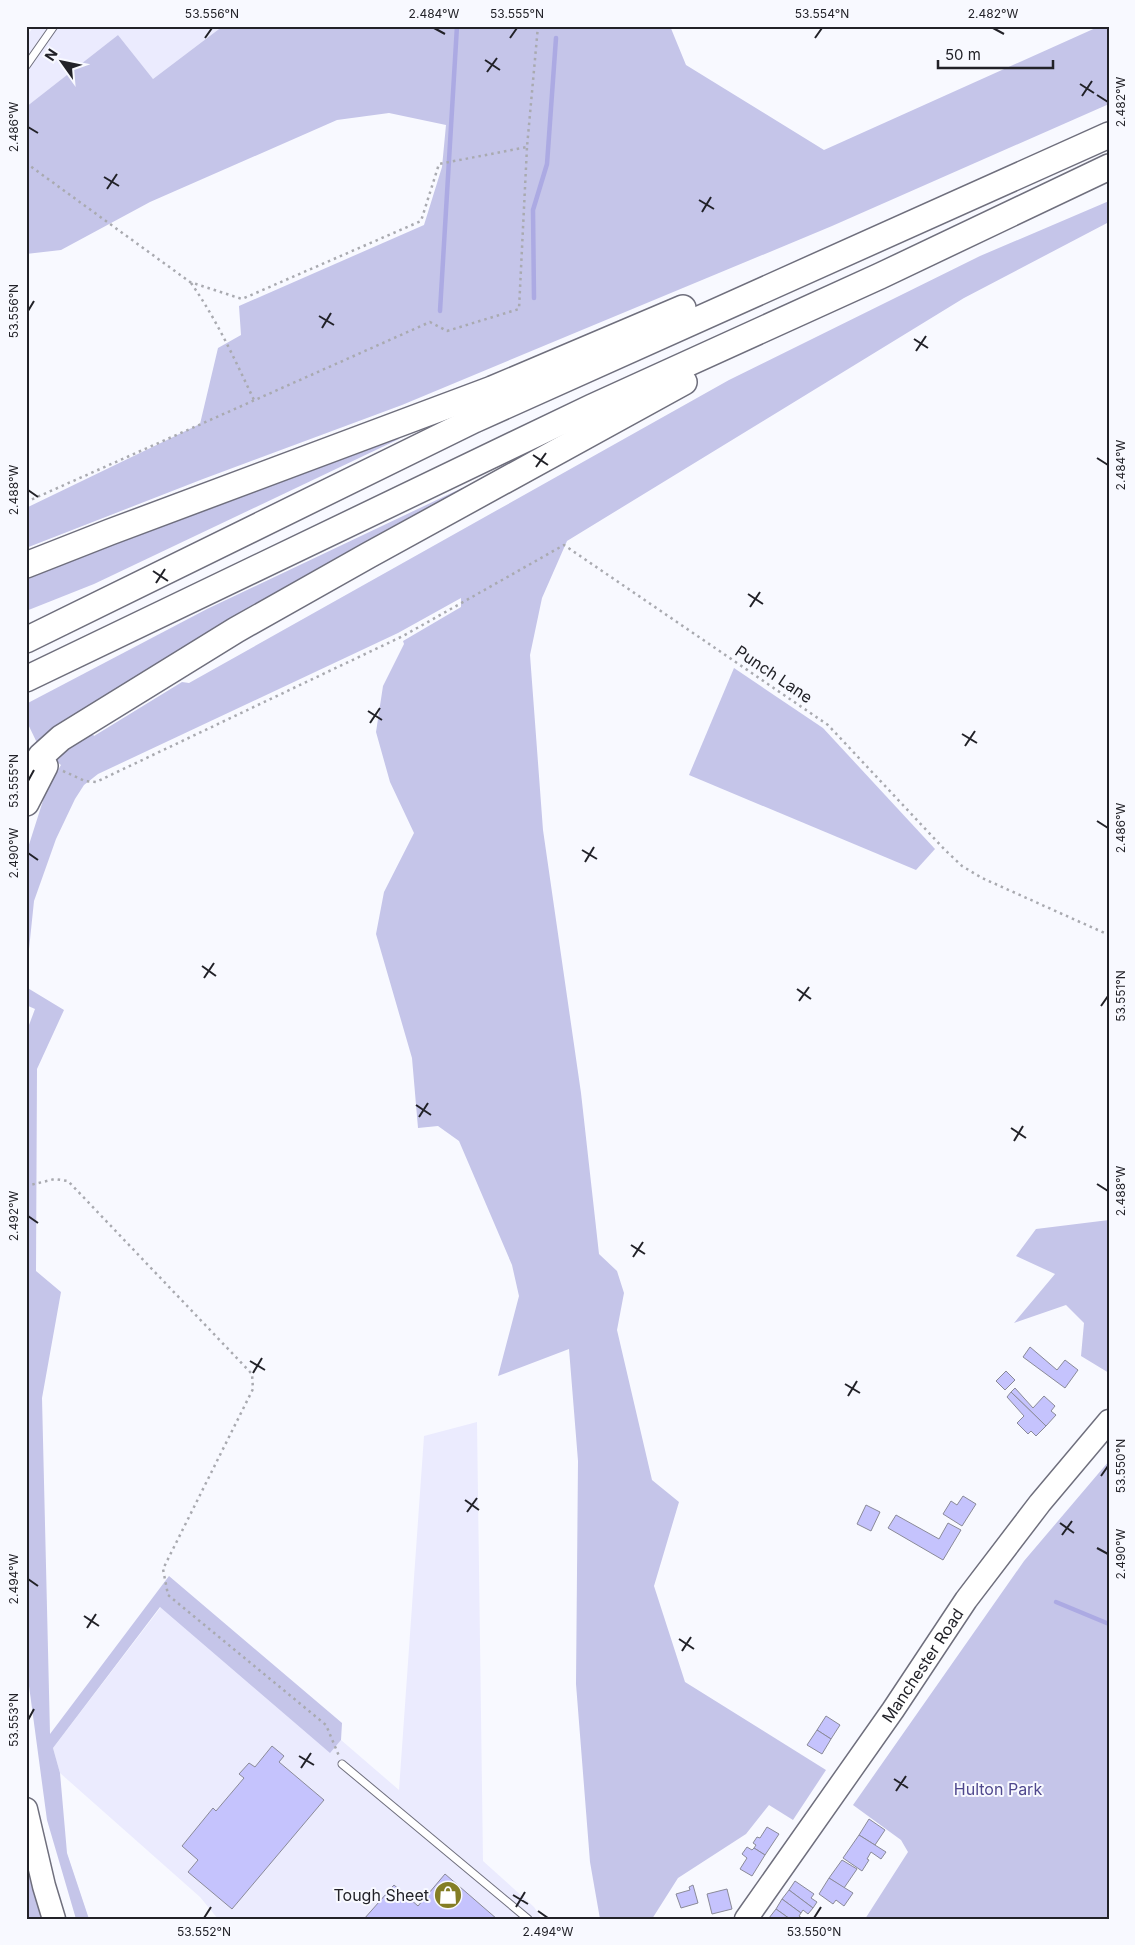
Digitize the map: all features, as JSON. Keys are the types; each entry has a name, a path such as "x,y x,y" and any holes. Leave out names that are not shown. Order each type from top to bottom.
{"highway":[{"path":"26,566 129,525 492,389 674,312 1109,134"},
{"path":"26,640 474,420 1109,134"},
{"path":"32,676 592,407 880,276 1109,168"},
{"path":"26,778 41,756 52,745 236,630 360,559 880,276"},
{"path":"26,803 39,774 80,728"},
{"name":"Manchester Road","path":"746,1919 893,1710 966,1600 1040,1503 1109,1421"},
{"path":"26,1809 44,1886 54,1919"}],"lane":[{"path":"26,66 54,26"},
{"path":"342,1764 528,1919"}],"path":[{"path":"26,502 430,322 447,331 519,309 527,147 538,26"},
{"path":"26,163 190,282 242,299 421,221 439,164 527,147"},
{"path":"190,282 218,326 254,400"},
{"name":"Punch Lane","path":"56,768 85,781 96,782 403,636 564,545 828,725 962,866 982,878 1109,934"},
{"path":"26,1186 55,1178 68,1181 252,1374 253,1390 162,1569 168,1595 326,1726 342,1764"}],"shaded area":[{"path":"34,26 223,26 153,79 118,35 26,107 26,37"},
{"path":"477,1422 483,1861 534,1907 542,1919 218,1919 200,1897 60,1773 53,1748 161,1607 330,1752 341,1740 399,1790 424,1436"}],"green space":[{"path":"223,26 541,26 541,28 550,26 670,26 686,65 824,150 1100,26 1109,26 1109,104 832,226 402,405 203,479 26,548 26,508 200,424 218,348 241,335 239,306 424,225 442,167 446,125 389,113 337,120 150,202 61,250 26,254 26,107 118,35 153,79"},
{"path":"1109,201 1109,222 964,298 567,541 542,598 530,655 543,830 581,1093 599,1254 617,1271 624,1293 617,1330 652,1480 679,1502 654,1586 685,1682 826,1770 793,1820 769,1805 746,1834 678,1878 652,1919 600,1919 590,1862 576,1684 578,1461 569,1349 498,1376 519,1296 512,1265 459,1141 438,1126 418,1128 412,1058 376,934 384,892 414,833 390,782 376,732 383,686 404,644 403,641 461,607 461,598 398,633 98,774 84,785 75,799 56,839 34,901 26,978 26,854 47,788 61,765 56,761 66,748 90,730 94,736 182,682 189,683 729,380 980,256"},
{"path":"397,436 399,439 94,584 26,611 26,576"},
{"path":"462,488 464,490 39,747 26,720 26,704 207,609"},
{"path":"734,668 823,728 935,849 916,870 689,775"},
{"path":"26,987 64,1010 37,1069 36,1271 61,1292 42,1398 50,1734 169,1576 342,1723 341,1740 330,1753 160,1607 53,1748 60,1773 67,1853 89,1919 76,1919 47,1820 29,1686 26,1635 26,1033 35,1009 26,1005"},
{"path":"1109,1220 1109,1373 1081,1356 1084,1323 1066,1305 1014,1323 1055,1274 1016,1256 1036,1229"},
{"name":"Hulton Park","path":"1109,1461 1109,1919 865,1919 908,1852 901,1840 853,1805 1024,1561"},
{"path":"26,1849 45,1919 26,1919"}],"building":[{"path":"1030,1347 1057,1370 1065,1360 1078,1370 1065,1388 1023,1357"},
{"path":"1006,1371 1015,1380 1005,1390 996,1381"},
{"path":"1015,1388 1033,1408 1044,1396 1055,1406 1051,1411 1056,1415 1046,1426 1011,1392"},
{"path":"1011,1392 1046,1426 1036,1436 1031,1431 1028,1434 1017,1423 1024,1416 1007,1397"},
{"path":"963,1496 976,1504 962,1526 943,1514 951,1501 957,1505"},
{"path":"866,1505 880,1512 871,1531 857,1524"},
{"path":"896,1515 939,1539 948,1523 961,1530 943,1560 888,1528"},
{"path":"826,1716 840,1725 831,1739 817,1730"},
{"path":"817,1730 831,1739 822,1754 807,1745"},
{"path":"272,1746 284,1756 279,1762 324,1800 232,1909 188,1872 198,1860 182,1846 213,1808 216,1811 244,1778 239,1774 249,1763 255,1767"},
{"path":"869,1819 885,1830 875,1845 859,1835"},
{"path":"767,1827 779,1834 765,1855 754,1848 756,1845 753,1843 757,1837 760,1838"},
{"path":"859,1835 886,1852 881,1859 871,1852 867,1859 869,1860 862,1871 843,1858"},
{"path":"747,1847 752,1850 754,1848 765,1855 752,1876 740,1869 747,1858 742,1854"},
{"path":"842,1860 857,1869 844,1888 829,1878"},
{"name":"Tough Sheet","path":"445,1874 497,1919 364,1919 394,1885 418,1906"},
{"path":"829,1878 853,1893 844,1906 836,1900 833,1904 819,1894"},
{"path":"795,1881 814,1894 811,1898 817,1902 813,1908 789,1890"},
{"path":"693,1885 698,1903 681,1908 676,1894 690,1890 689,1887"},
{"path":"727,1889 732,1909 712,1914 707,1894"},
{"path":"789,1890 813,1908 808,1914 803,1910 801,1913 782,1899"},
{"path":"782,1899 801,1913 799,1916 803,1919 790,1919 776,1909"},
{"path":"776,1909 790,1919 769,1918"}],"waterway":[{"path":"440,311 457,26"},
{"path":"534,298 533,210 547,164 556,38"},
{"path":"1056,1602 1109,1624"}],"place":[{"name":"Tough Sheet","path":"448,1895"}]}
